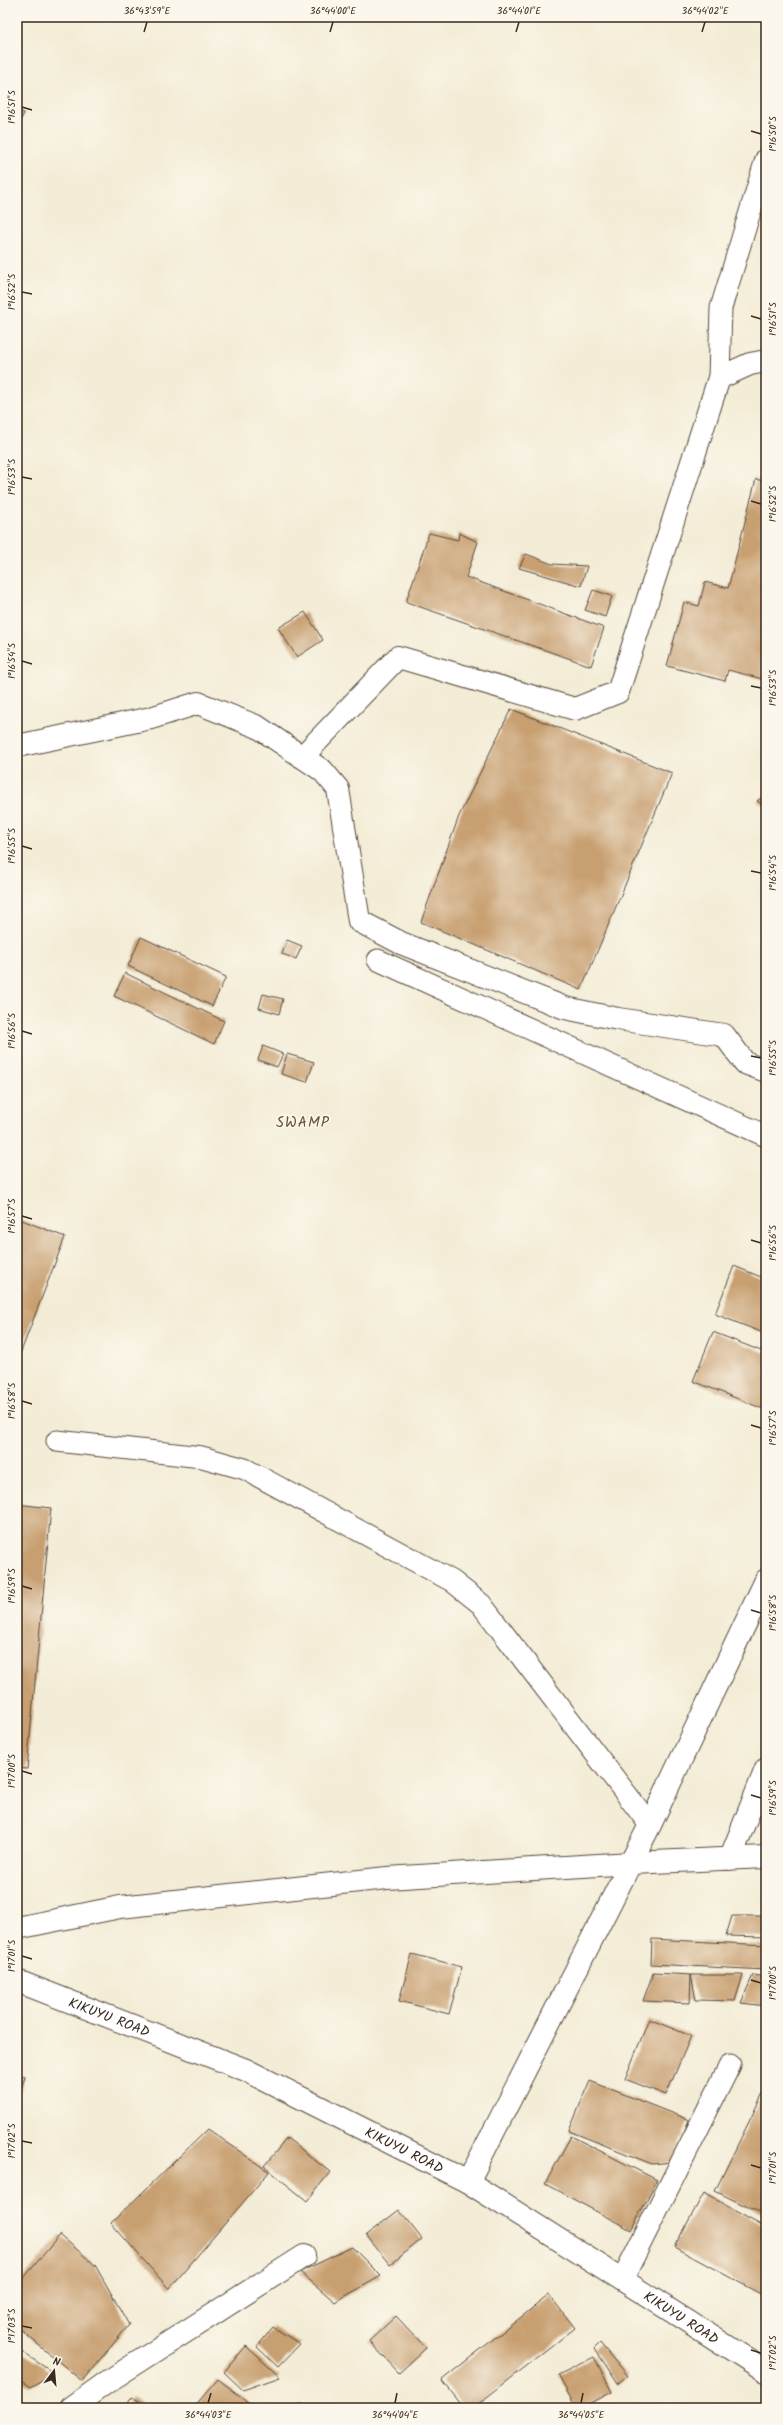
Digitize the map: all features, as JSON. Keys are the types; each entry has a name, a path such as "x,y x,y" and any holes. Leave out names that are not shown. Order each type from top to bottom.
{"street":[{"path":"302,757 398,657 575,709 618,692 719,378 750,364 766,361"},
{"path":"17,746 150,718 198,703 258,727 323,771 338,789 359,921 401,943 565,1008 618,1019 724,1035 745,1063 766,1071"},
{"path":"468,2182 650,1825 766,1580"},
{"path":"730,1859 766,1769"},
{"path":"17,1928 120,1907 379,1879 631,1863 766,1857"},
{"name":"KIKUYU ROAD","path":"17,1981 246,2070 468,2182 766,2370"},
{"path":"71,2408 114,2378 304,2256"}],"lane":[{"path":"719,378 721,308 766,159"},
{"path":"378,960 766,1136"},
{"path":"57,1441 202,1457 245,1469 452,1581 481,1604 650,1825"},
{"path":"622,2280 730,2065"}],"building":[{"path":"17,110 24,113 17,128"},
{"path":"756,479 766,482 766,680 728,670 725,681 667,666 684,602 699,606 705,582 728,588"},
{"path":"429,533 458,540 459,533 478,542 466,577 604,628 591,666 406,602"},
{"path":"526,554 552,564 587,566 581,586 519,568"},
{"path":"593,590 612,596 605,617 585,610"},
{"path":"305,612 323,640 297,657 278,628"},
{"path":"511,709 672,773 581,990 421,922 459,816"},
{"path":"766,795 766,807 757,801"},
{"path":"141,937 226,977 212,1006 128,966"},
{"path":"287,940 302,946 296,959 282,954"},
{"path":"125,973 224,1021 214,1044 114,996"},
{"path":"263,994 283,999 279,1014 259,1008"},
{"path":"263,1046 283,1054 277,1067 258,1060"},
{"path":"287,1054 314,1062 307,1082 281,1074"},
{"path":"17,1218 65,1237 17,1362"},
{"path":"734,1266 766,1279 766,1334 715,1314"},
{"path":"713,1332 766,1353 766,1410 693,1381"},
{"path":"17,1504 51,1508 27,1769 17,1768"},
{"path":"732,1916 766,1916 766,1937 726,1936"},
{"path":"652,1939 766,1945 766,1970 651,1964"},
{"path":"412,1954 462,1967 449,2014 399,2001"},
{"path":"653,1973 691,1975 690,2003 643,2001"},
{"path":"691,1975 743,1975 735,2001 696,2000"},
{"path":"753,1975 766,1977 766,2006 741,2003"},
{"path":"649,2019 691,2036 666,2095 625,2079"},
{"path":"17,2073 25,2077 17,2102"},
{"path":"590,2081 689,2120 672,2162 652,2164 569,2131"},
{"path":"763,2093 766,2094 766,2216 715,2191"},
{"path":"208,2129 269,2172 169,2289 111,2223"},
{"path":"571,2136 657,2180 631,2230 545,2184"},
{"path":"287,2138 330,2172 307,2201 264,2166"},
{"path":"704,2193 766,2227 766,2297 674,2247"},
{"path":"399,2210 422,2239 390,2265 366,2235"},
{"path":"60,2235 95,2265 129,2325 82,2381 17,2327 17,2286"},
{"path":"352,2247 381,2276 335,2302 300,2272"},
{"path":"549,2295 575,2328 473,2408 464,2408 442,2380"},
{"path":"396,2316 426,2348 399,2373 369,2341"},
{"path":"273,2327 300,2344 278,2367 257,2347"},
{"path":"600,2343 627,2376 617,2384 594,2349"},
{"path":"246,2346 280,2377 243,2390 224,2372"},
{"path":"17,2349 54,2373 30,2387 17,2378"},
{"path":"594,2357 612,2392 582,2408 576,2408 558,2375"},
{"path":"218,2379 252,2405 250,2408 193,2408"},
{"path":"132,2397 152,2408 125,2408"},
{"path":"300,2404 311,2408 298,2408"}],"district":[{"name":"SWAMP","path":"303,1122"}]}
